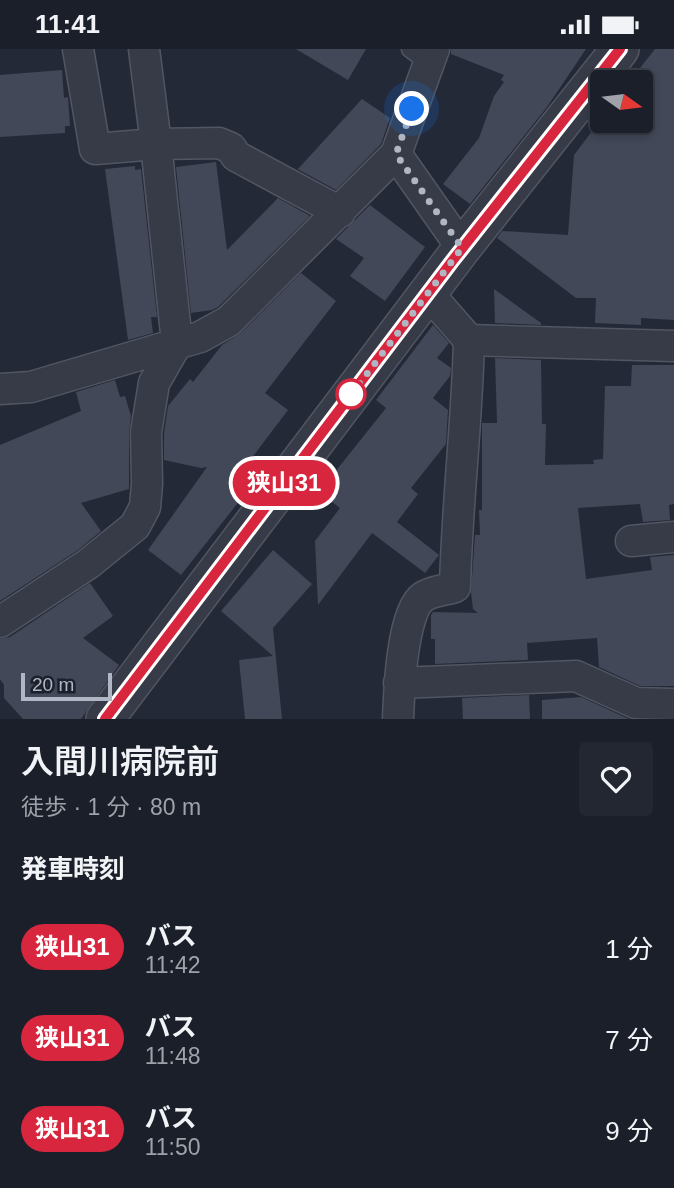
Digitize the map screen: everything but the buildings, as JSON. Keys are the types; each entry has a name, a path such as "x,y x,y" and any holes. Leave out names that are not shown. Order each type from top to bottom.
{"street":[{"path":"78,49 95,149 219,143 231,148 236,156 340,212"},
{"path":"0,622 88,564 135,526 145,507 146,432 154,383 177,343 144,49"},
{"path":"105,719 462,248 620,49"},
{"path":"0,389 30,387 200,337 229,321 396,154 424,54"},
{"path":"396,154 462,248"},
{"path":"398,719 399,683 410,612 423,597 455,587 456,525 467,415 469,340 428,293"},
{"path":"469,340 674,346"},
{"path":"631,541 674,537"},
{"path":"399,683 576,676 636,703 674,704"}],"bus line":[{"name":"狭山31","path":"105,719 453,260 620,49"}],"route":[{"path":"351,394 348,399 462,248 396,154 412,109"}]}
